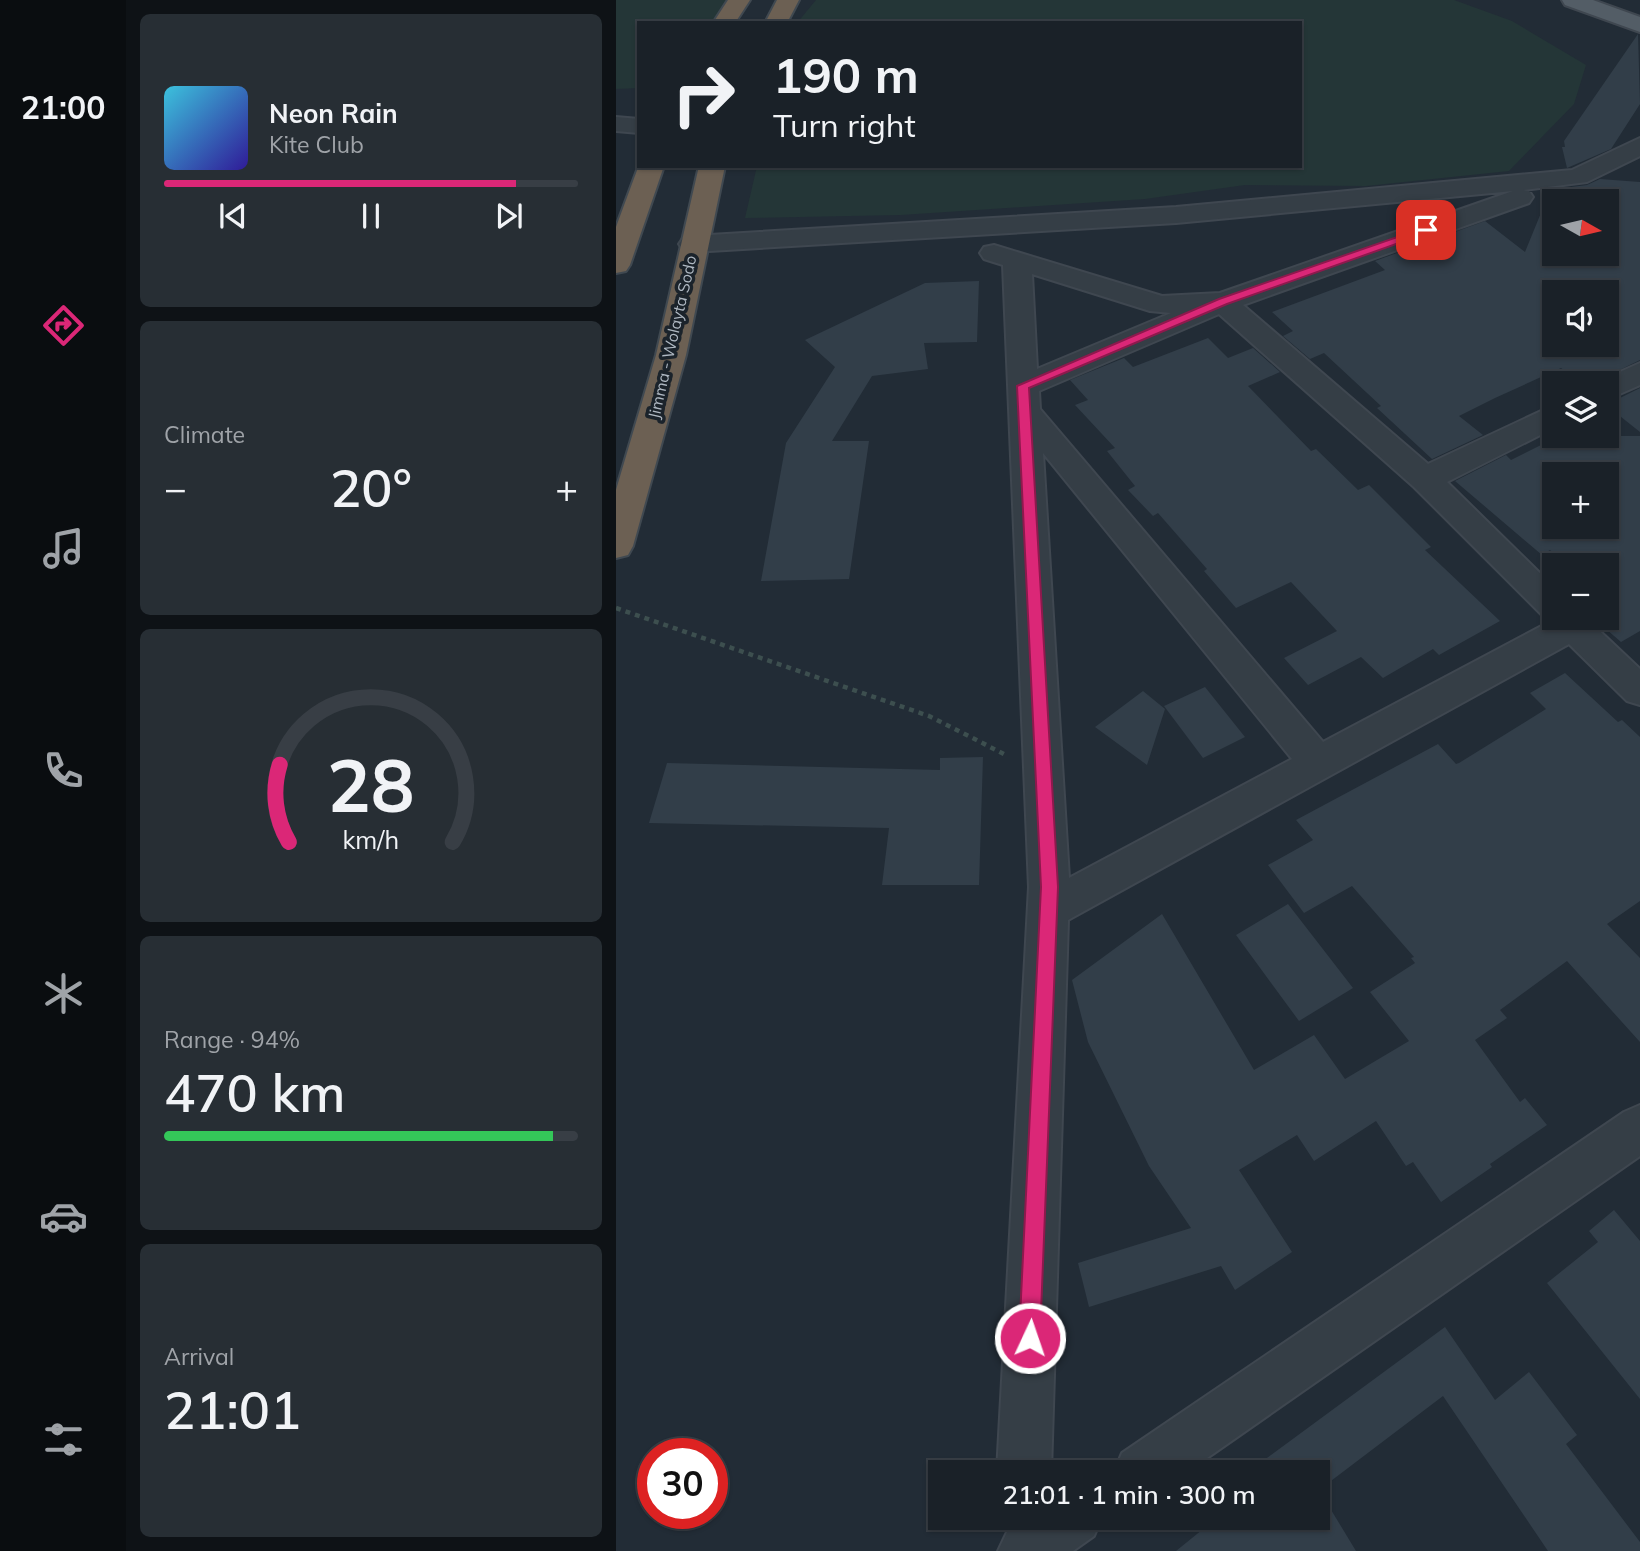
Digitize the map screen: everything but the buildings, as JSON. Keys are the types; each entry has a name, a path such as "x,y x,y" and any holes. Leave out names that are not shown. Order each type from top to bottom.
{"highway":[{"path":"725,21 739,0"},
{"path":"777,21 788,0"},
{"path":"616,265 649,168"},
{"name":"Jimma - Wolayta Sodo","path":"616,547 671,355 712,168"}],"main road":[{"path":"1573,0 1640,25"}],"street":[{"path":"616,124 637,126"},
{"path":"1023,398 1223,302 1578,177 1640,146"},
{"path":"693,244 1176,215 1578,177"},
{"path":"924,232 1160,305 1223,302 1425,479 1542,596"},
{"path":"1017,260 1044,774 1048,910 1025,1460"},
{"path":"1619,384 1640,373"},
{"path":"1023,398 1317,762"},
{"path":"1425,479 1542,421"},
{"path":"1048,910 1317,762 1542,629"},
{"path":"1577,630 1640,691"},
{"path":"1158,1460 1640,1128"},
{"path":"1020,1551 1021,1530"},
{"path":"1026,1551 1056,1530"}],"path":[{"path":"616,608 929,716 1044,774"}],"shaded area":[{"path":"616,0 727,0 715,21 637,21 637,88 616,89"},
{"path":"816,0 1454,0 1512,21 1586,65 1574,104 1509,171 1366,186 1245,185 1145,199 901,215 745,218 757,168 1302,168 1302,21 799,21"}],"route":[{"path":"1030,1338 1049,887 1023,386 1223,302 1426,230"}]}
